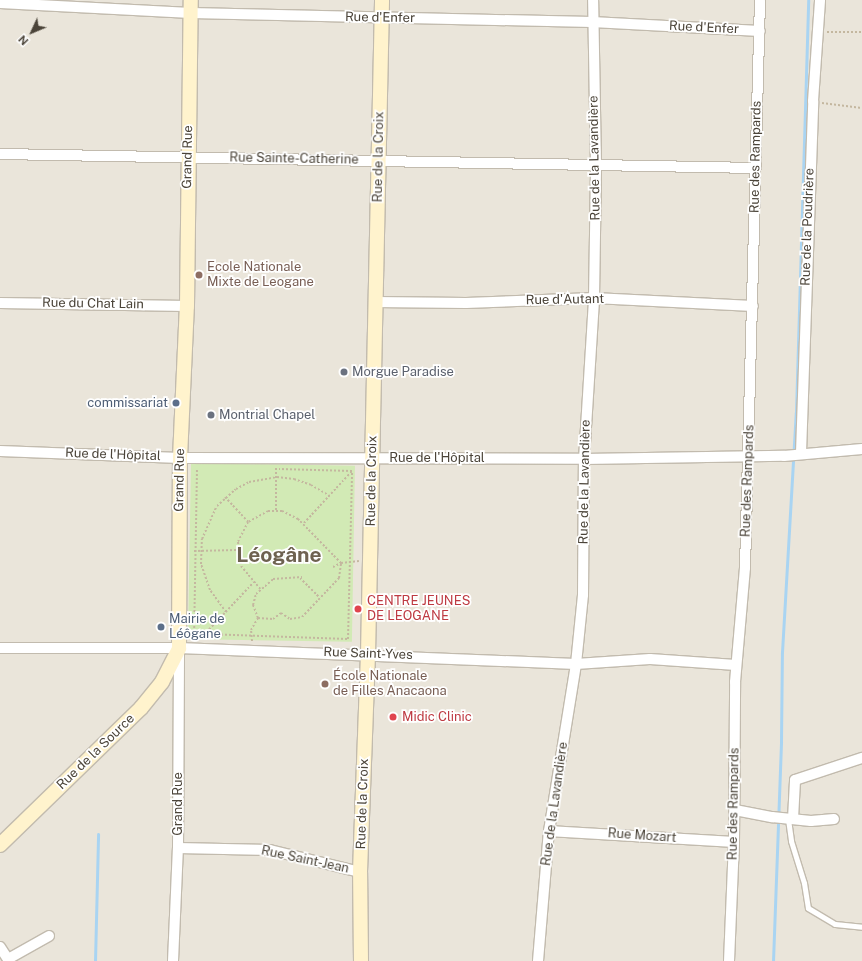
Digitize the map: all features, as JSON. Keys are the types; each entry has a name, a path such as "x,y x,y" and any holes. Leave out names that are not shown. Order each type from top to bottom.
{"street":[{"name":"Rue de la Croix","path":"361,961 360,872 370,561 369,458 376,302 382,0"},
{"name":"Rue de la Lavandière","path":"538,961 549,831 576,664 583,595 584,459 594,298 596,166 592,22 593,0"},
{"name":"Rue des Rampards","path":"730,961 735,810 736,665 745,568 754,306 760,0"},
{"name":"Rue de la Poudrière","path":"801,453 813,101 820,0"},
{"name":"Rue d'Enfer","path":"0,3 191,6 382,18 592,22 760,31"},
{"name":"Grand Rue","path":"173,961 178,848 180,458 187,306 187,157 191,6"},
{"name":"Rue Sainte-Catherine","path":"0,154 756,168"},
{"name":"Rue d'Autant","path":"376,302 466,303 594,298 754,306"},
{"name":"Rue du Chat Lain","path":"0,303 187,306"},
{"name":"Rue de l'Hôpital","path":"0,450 180,458 584,459 784,456 801,453 862,449"},
{"name":"Rue Saint-Yves","path":"0,648 179,648 368,654 576,664 650,659 736,665"},
{"name":"Rue de la Source","path":"0,845 141,708 162,682 179,648"},
{"path":"791,819 796,780 862,758"},
{"path":"735,810 772,817 811,821 834,819"},
{"name":"Rue Mozart","path":"549,831 734,842"},
{"name":"Rue Saint-Jean","path":"178,848 270,850 360,872"},
{"path":"0,947 8,960 49,936"}],"lane":[{"path":"791,819 791,841 804,882 808,908 835,924 862,927"}],"path":[{"path":"818,32 862,32"},
{"path":"813,101 862,108"},
{"path":"276,458 276,510"},
{"path":"304,523 352,471 369,458"},
{"path":"202,468 195,468 194,645 254,582"},
{"path":"269,469 352,471"},
{"path":"206,634 348,639 352,471"},
{"path":"226,612 213,596 204,578 200,551 210,516 225,498 249,482 277,477 294,479 311,485 330,496"},
{"path":"225,498 248,522"},
{"path":"258,618 273,619 282,613 290,619 298,619 320,598 341,574 341,563 304,523 292,515 276,510 261,513 248,522 240,535 237,550 241,566 260,589"},
{"path":"179,551 237,550"},
{"path":"333,567 341,563 370,561"},
{"path":"253,650 251,630 258,618 252,601 260,589 268,581 278,577 301,577 320,598"}],"shaded area":[{"path":"0,0 862,0 862,961 0,961"}],"green space":[{"path":"191,463 355,466 352,642 188,639"}],"waterway":[{"path":"773,961 781,741 782,652 796,412 808,0"},
{"path":"95,961 98,834"}],"place":[{"name":"Ecole Nationale Mixte de Leogane","path":"199,275"},
{"name":"Morgue Paradise","path":"344,372"},
{"name":"commissariat","path":"176,403"},
{"name":"Montrial Chapel","path":"211,415"},
{"name":"CENTRE JEUNES DE LEOGANE","path":"358,609"},
{"name":"Mairie de Léôgane","path":"161,627"},
{"name":"École Nationale de Filles Anacaona","path":"325,684"},
{"name":"Midic Clinic","path":"393,717"}],"district":[{"name":"Léogâne","path":"279,555"}]}
